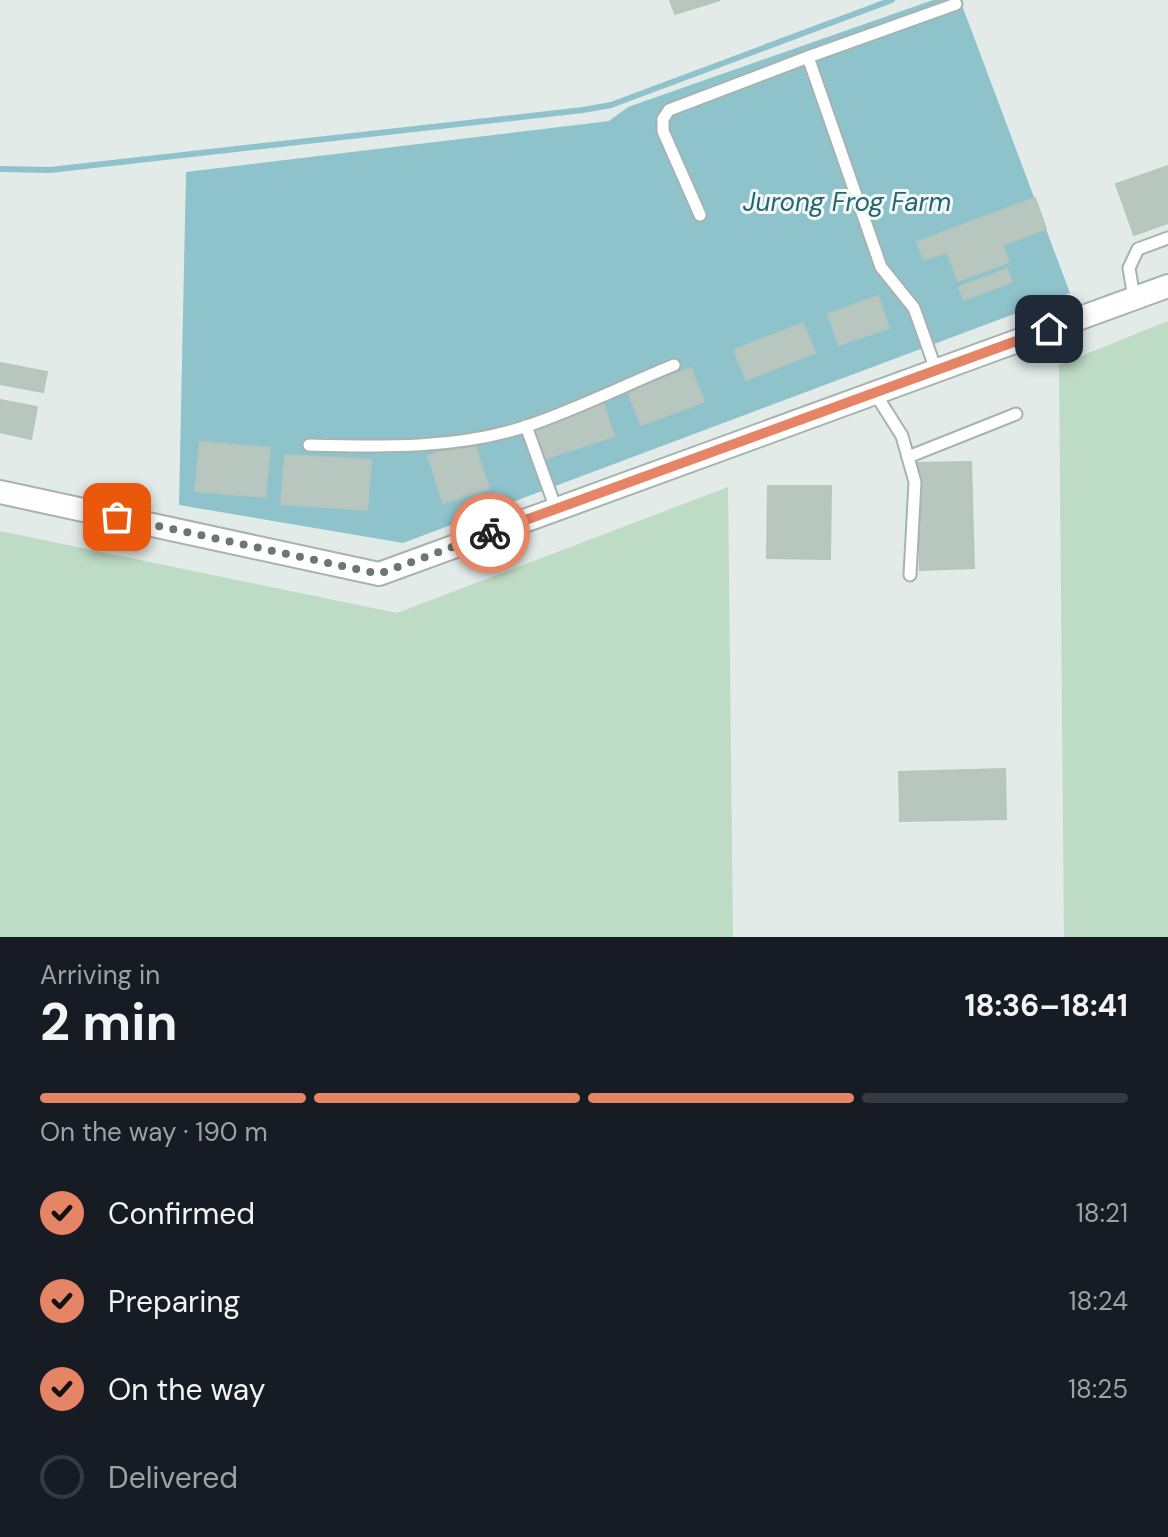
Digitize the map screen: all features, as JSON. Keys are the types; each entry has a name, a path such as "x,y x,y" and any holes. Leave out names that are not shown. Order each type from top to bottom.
{"street":[{"path":"0,492 379,574 1168,286"}],"lane":[{"path":"700,215 663,131 663,119 669,110 956,4"},
{"path":"808,57 881,267 914,308 936,370"},
{"path":"1134,298 1129,268 1138,249 1168,238"},
{"path":"309,445 399,448 477,437 526,426 674,365"},
{"path":"875,393 902,436 915,482 910,575"},
{"path":"908,457 1016,414"},
{"path":"526,426 556,509"}],"green space":[{"path":"1168,321 1168,937 1064,937 1059,365"},
{"path":"728,487 733,937 0,937 0,531 397,613"}],"water":[{"name":"Jurong Frog Farm","path":"933,0 960,0 1070,293 403,543 179,505 186,172 609,121 628,107"}],"building":[{"path":"670,0 720,0 675,14"},
{"path":"1168,166 1168,223 1134,235 1116,184"},
{"path":"1035,198 1046,229 1002,245 1009,262 958,281 947,252 924,260 917,242"},
{"path":"1007,269 1012,282 964,300 959,287"},
{"path":"878,296 889,328 839,345 828,314"},
{"path":"803,323 815,353 746,380 734,350"},
{"path":"0,363 47,372 43,392 0,384"},
{"path":"691,368 704,402 641,425 628,391"},
{"path":"0,400 37,407 31,439 0,432"},
{"path":"603,402 614,436 541,460 530,426"},
{"path":"200,442 270,448 265,497 195,491"},
{"path":"474,442 489,489 443,503 428,456"},
{"path":"285,455 371,460 367,510 281,504"},
{"path":"971,462 974,568 920,570 918,463"},
{"path":"768,486 831,486 830,559 767,558"},
{"path":"1005,769 1006,819 900,821 899,772"}],"waterway":[{"path":"0,169 50,170 611,105 892,0"}],"way so far":[{"path":"117,517 379,574 490,533"}],"route":[{"path":"490,533 1049,329"}]}
